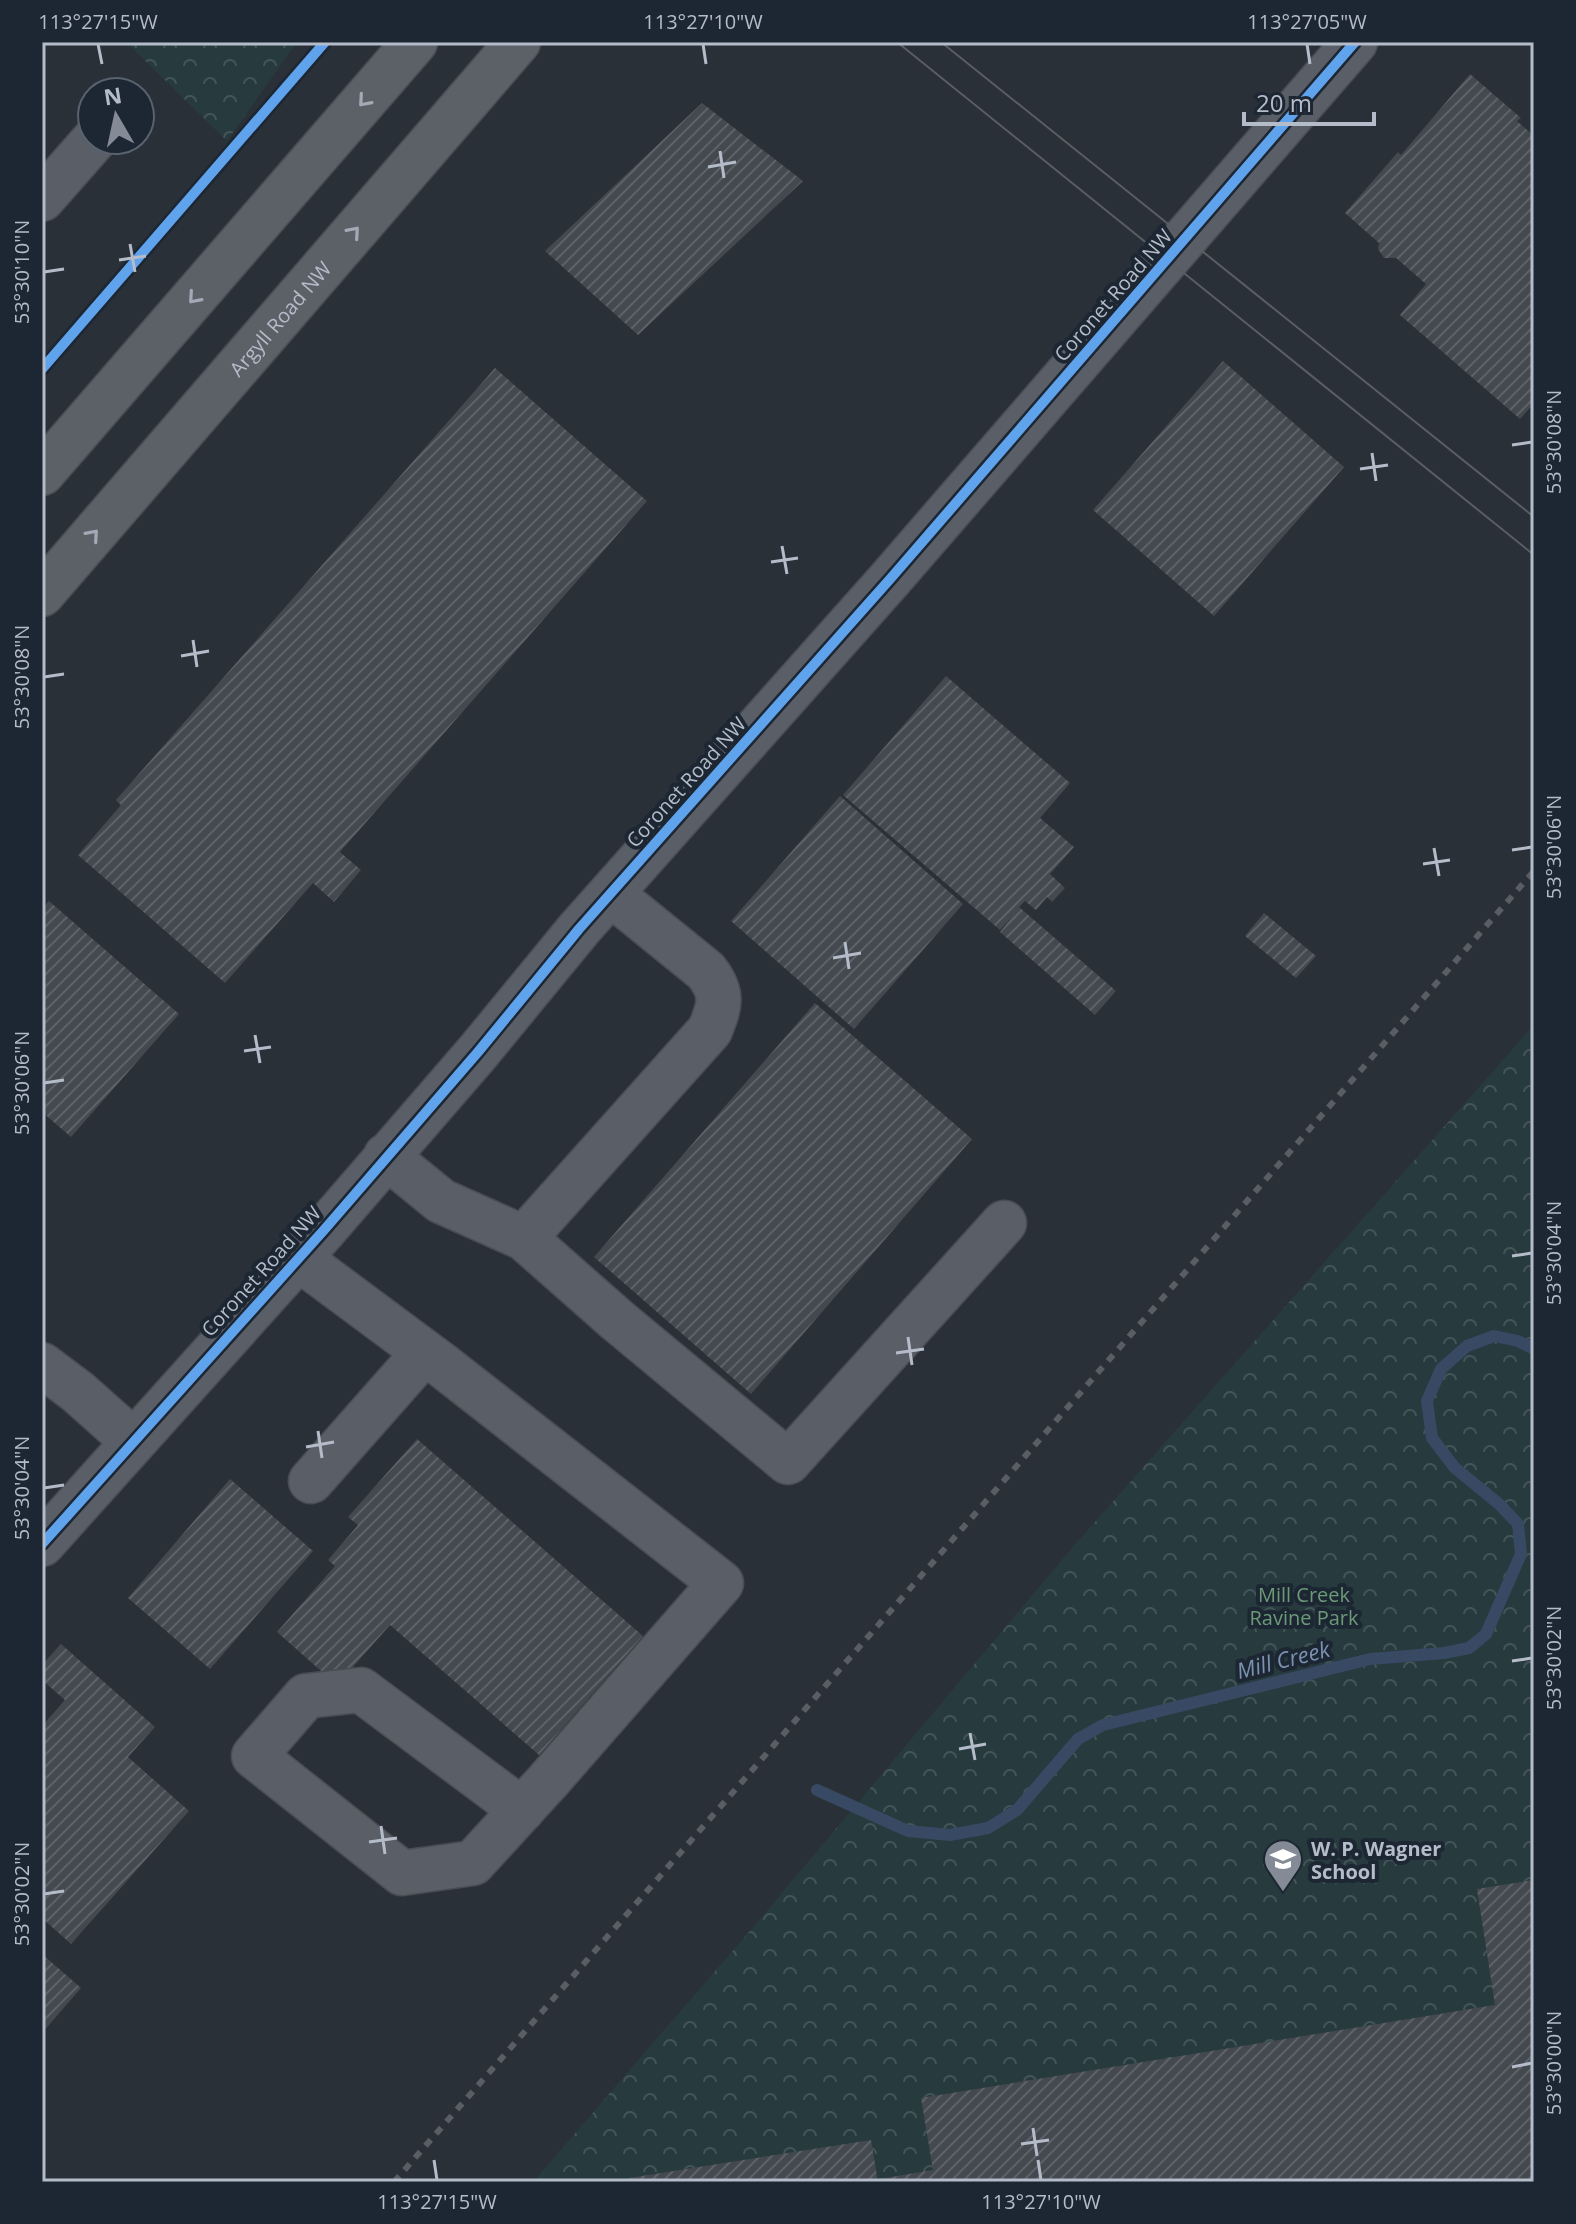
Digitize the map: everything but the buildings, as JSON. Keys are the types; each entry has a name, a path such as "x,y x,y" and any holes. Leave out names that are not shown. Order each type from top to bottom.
{"main road":[{"path":"42,473 415,42"},
{"name":"Argyll Road NW","path":"42,594 518,42"}],"street":[{"name":"Coronet Road NW","path":"42,1544 298,1258 611,894 912,555 1355,42"},
{"path":"42,199 80,156"},
{"path":"524,1238 710,1030 718,1009 718,987 706,971 611,894"},
{"path":"386,1156 441,1201 524,1238 788,1462 1004,1223"},
{"path":"298,1258 721,1583 522,1810 473,1863 402,1873 254,1756 306,1696 361,1690 522,1810"},
{"path":"311,1481 424,1353"},
{"path":"42,1365 133,1441"}],"green space":[{"path":"126,42 297,42 227,141"},
{"name":"Mill Creek Ravine Park","path":"1534,1025 1534,2182 533,2182 761,1918 1072,1548"}],"waterway":[{"name":"Mill Creek","path":"817,1790 908,1831 950,1835 988,1828 1017,1810 1078,1739 1103,1725 1370,1659 1469,1648 1486,1634 1521,1554 1518,1524 1455,1468 1432,1438 1427,1401 1441,1369 1467,1346 1494,1336 1518,1341 1534,1349"}],"tram line":[{"path":"897,42 1534,555"},
{"path":"941,42 1534,517"}],"railway":[{"path":"394,2182 1534,871"}],"cycle path":[{"path":"42,369 325,42"},
{"path":"42,1544 324,1230 478,1052 579,929 891,578 1355,42"}],"place":[{"name":"W. P. Wagner School","path":"1283,1893"}]}
